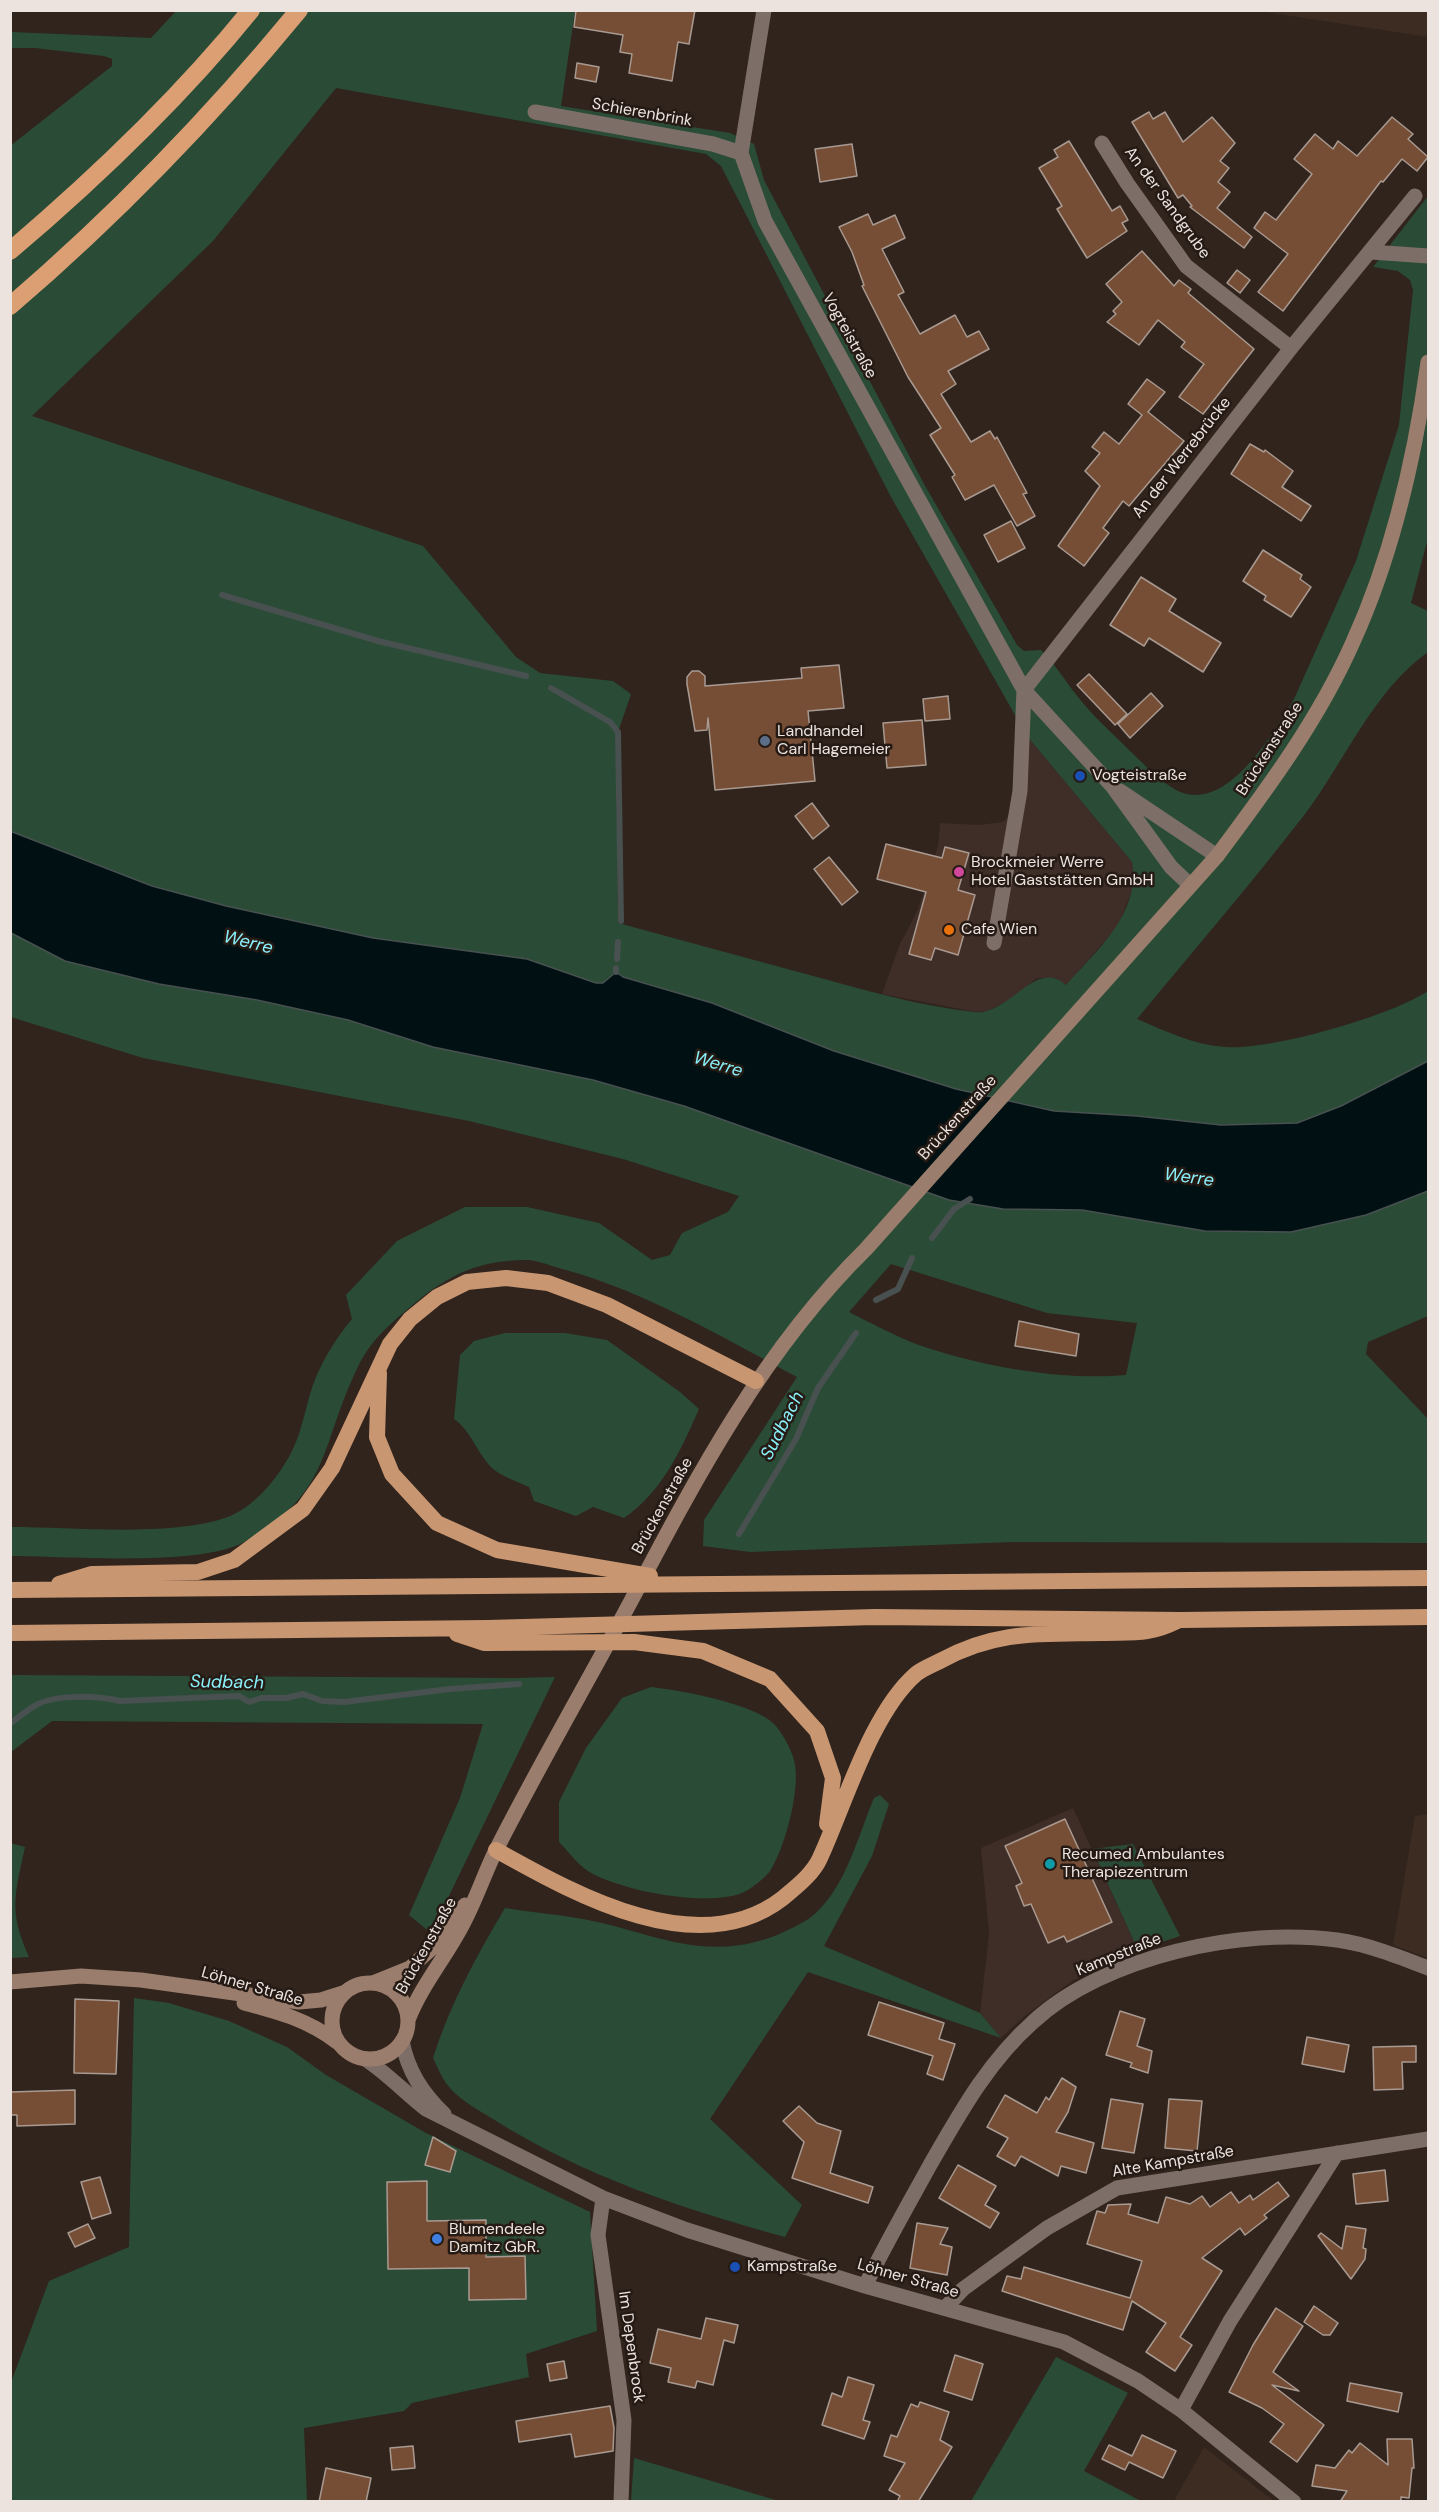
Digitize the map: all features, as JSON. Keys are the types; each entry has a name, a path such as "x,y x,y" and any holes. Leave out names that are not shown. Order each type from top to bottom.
{"highway":[{"path":"10,250 83,188 141,134 251,10"},
{"path":"10,306 88,238 183,143 300,10"},
{"path":"38,1590 92,1574 198,1572 234,1560 303,1509 332,1468 390,1344 410,1319 437,1297 467,1282 506,1278 548,1283 607,1305 756,1381"},
{"path":"379,1364 377,1437 392,1474 437,1523 497,1550 696,1583"},
{"path":"10,1590 1428,1578"},
{"path":"10,1633 442,1629 875,1617 1181,1620 1428,1617"},
{"path":"496,1850 582,1896 662,1922 707,1926 748,1918 774,1905 798,1886 818,1862 886,1710 916,1674 966,1646 1012,1635 1156,1632 1181,1620"},
{"path":"442,1629 484,1643 634,1642 703,1651 770,1679 817,1731 833,1778 831,1810 818,1862"}],"main road":[{"name":"Brückenstraße","path":"408,2020 418,1996 444,1960 465,1920 496,1850 682,1505 756,1381 829,1285 866,1249 1217,856 1309,727 1353,642 1378,580 1417,438 1428,362"},
{"name":"Brückenstraße","path":"373,1983 410,1968 431,1949 476,1891"},
{"name":"Löhner Straße","path":"10,1982 81,1976 141,1980 299,2002 321,2000 343,1993"},
{"path":"362,1983 373,1983 394,1991 401,1999 408,2020 402,2041 386,2056 365,2059 354,2056 338,2042 333,2032 332,2012 343,1993 362,1983"},
{"name":"Löhner Straße","path":"186,1988 297,2018 318,2028 338,2042"}],"street":[{"name":"Vogteistraße","path":"764,10 741,153 765,221 1024,690 1113,788 1171,867 1190,885"},
{"name":"Schierenbrink","path":"535,112 713,144 741,153"},
{"name":"An der Sandgrube","path":"1102,143 1127,183 1186,266 1291,348"},
{"name":"An der Werrebrücke","path":"1024,690 1291,348 1415,196"},
{"path":"1371,252 1428,256"},
{"path":"994,943 1020,791 1024,690"},
{"name":"Vogteistraße","path":"1113,788 1217,856"},
{"name":"Kampstraße","path":"865,2286 893,2231 976,2086 1034,2020 1076,1992 1163,1953 1242,1940 1284,1936 1339,1940 1428,1968"},
{"name":"Löhner Straße","path":"402,2041 411,2073 434,2105 453,2122"},
{"name":"Löhner Straße","path":"365,2059 382,2070 426,2109 603,2198 687,2230 865,2286 1065,2342 1138,2381 1181,2410 1294,2502"},
{"name":"Alte Kampstraße","path":"945,2308 963,2289 1047,2228 1117,2188 1428,2139"},
{"path":"1181,2410 1230,2321 1337,2153"},
{"name":"Im Depenbrock","path":"603,2198 598,2235 624,2420 621,2502"}],"shaded area":[{"path":"1137,11 1428,11 1428,37 1265,12"},
{"path":"1027,736 1132,862 1135,883 1118,926 1066,985 1055,978 1037,978 1008,1001 987,1011 976,1012 882,994 899,946 918,909 938,846 940,823 979,825 1003,822 1025,798"},
{"path":"1073,1808 1138,1950 1072,1981 1026,2015 1001,2038 980,2013 989,1934 981,1848"},
{"path":"1428,1814 1428,1958 1393,1945 1415,1816"},
{"path":"1204,2447 1274,2501 1174,2501"}],"green space":[{"path":"177,10 575,11 561,106 730,133 754,144 764,180 924,484 1017,645 1024,651 1041,650 1090,711 1146,767 1178,791 1196,795 1214,791 1231,781 1247,766 1274,731 1294,699 1356,561 1399,425 1413,290 1410,280 1398,271 1373,267 1428,196 1428,538 1411,603 1428,611 1428,652 1391,686 1375,706 1305,814 1137,1019 1180,1037 1213,1046 1245,1047 1299,1038 1359,1021 1410,1001 1428,991 1428,1061 1341,1106 1297,1123 1221,1125 1137,1116 1054,1111 956,1089 834,1051 712,1003 623,977 616,972 603,983 596,983 527,959 373,938 226,906 152,886 11,831 10,146 112,66 112,59 104,56 35,48 11,48 11,32 151,38","holes":["336,88 706,154 721,166 891,497 1027,736 1132,862 1133,880 1130,898 1123,914 1103,944 1066,985 1055,978 1044,978 1033,982 999,1006 987,1011 974,1012 913,1002 872,992 618,923 616,738 631,694 613,681 540,673 516,657 423,546 32,416 213,241"]},
{"path":"11,933 65,961 159,984 257,1000 348,1020 433,1047 593,1080 684,1106 949,1200 1003,1209 1082,1210 1205,1231 1291,1232 1366,1215 1428,1191 1428,1316 1368,1342 1366,1354 1428,1419 1428,1543 1012,1542 750,1552 703,1546 704,1520 797,1377 655,1303 596,1280 524,1260 479,1266 453,1277 415,1303 381,1333 361,1360 319,1467 308,1487 293,1506 272,1524 244,1542 223,1550 165,1557 11,1556 11,1527 120,1530 176,1527 225,1518 255,1500 280,1471 292,1451 320,1369 352,1319 346,1295 397,1241 465,1207 527,1207 599,1223 652,1260 670,1255 682,1233 728,1212 739,1196 623,1159 469,1121 143,1058 11,1017","holes":["891,1264 1047,1313 1137,1323 1126,1375 1047,1374 966,1359 916,1344 849,1312"]},
{"path":"505,1333 565,1333 607,1340 680,1392 699,1409 685,1440 660,1483 637,1508 624,1518 593,1507 576,1516 534,1501 529,1487 504,1476 491,1467 465,1429 454,1419 460,1355 474,1341"},
{"path":"10,1675 555,1677 431,1933 409,1915 460,1798 483,1724 52,1721 11,1752"},
{"path":"651,1687 717,1699 766,1717 775,1725 790,1749 796,1783 787,1832 770,1871 758,1883 742,1893 726,1897 686,1897 664,1895 620,1885 588,1871 559,1842 559,1802 586,1748 622,1698"},
{"path":"880,1795 889,1804 872,1856 824,1946 980,2013 1001,2038 808,1972 710,2119 802,2205 785,2237 709,2215 634,2189 562,2158 461,2099 444,2080 433,2058 440,2038 464,1981 505,1908 603,1923 700,1946 724,1947 750,1943 777,1935 813,1916 827,1900 844,1873 874,1798"},
{"path":"10,1843 25,1847 15,1902 18,1927 29,1957 11,1958"},
{"path":"1133,1844 1180,1936 1138,1950 1092,1849"},
{"path":"134,1998 169,2003 229,2021 287,2047 326,2075 426,2133 590,2212 597,2331 526,2354 529,2377 412,2403 404,2411 304,2428 307,2501 11,2501 10,2385 49,2281 129,2247"},
{"path":"1056,2357 1128,2393 1084,2471 1141,2501 971,2501"},
{"path":"634,2458 779,2501 631,2501"}],"water":[{"name":"Werre","path":"10,831 152,886 226,906 373,938 527,959 596,983 603,983 616,972 623,977 712,1003 834,1051 956,1089 1054,1111 1137,1116 1221,1125 1297,1123 1341,1106 1428,1061 1428,1191 1366,1215 1291,1232 1205,1231 1082,1210 1003,1209 949,1200 684,1106 593,1080 433,1047 348,1020 257,1000 159,984 65,961 11,933"}],"building":[{"path":"576,10 695,10 689,44 678,42 672,81 629,73 632,54 620,52 623,35 574,27"},
{"path":"577,63 599,67 596,82 575,78"},
{"path":"1149,112 1153,119 1165,112 1183,142 1212,117 1235,143 1220,161 1229,168 1218,182 1230,192 1217,208 1252,237 1244,248 1190,207 1192,206 1183,195 1178,198 1132,122"},
{"path":"1392,117 1413,134 1408,139 1428,157 1417,171 1402,159 1383,182 1381,181 1283,311 1258,292 1288,254 1254,228 1265,212 1276,220 1312,174 1294,159 1315,134 1333,149 1338,141 1357,156"},
{"path":"1069,141 1112,211 1120,206 1128,220 1122,223 1127,231 1087,258 1057,209 1062,206 1039,168 1058,157 1054,150"},
{"path":"852,144 857,176 820,182 815,149"},
{"path":"868,214 873,225 895,215 905,238 882,249 904,292 898,295 920,334 955,315 967,337 979,331 989,349 948,371 956,384 941,394 971,442 990,431 995,439 997,437 1027,493 1023,494 1035,516 1017,526 994,485 965,500 952,477 955,475 930,435 941,428 908,377 862,286 864,285 852,252 839,227"},
{"path":"1142,251 1174,286 1179,280 1191,289 1188,293 1254,349 1203,414 1179,397 1204,364 1181,347 1185,342 1158,320 1139,345 1107,322 1116,314 1113,311 1122,302 1106,284"},
{"path":"1237,270 1250,280 1240,293 1227,283"},
{"path":"1147,379 1165,392 1148,412 1184,441 1129,506 1123,501 1103,528 1109,533 1084,566 1058,546 1100,486 1085,471 1100,453 1092,447 1104,432 1119,444 1142,415 1128,404"},
{"path":"1250,444 1264,452 1265,450 1293,471 1282,487 1311,506 1301,521 1231,474"},
{"path":"1011,521 1025,548 998,562 984,535"},
{"path":"1263,550 1302,575 1300,579 1311,587 1291,617 1264,600 1266,596 1243,581"},
{"path":"1141,577 1176,599 1169,611 1221,643 1203,672 1149,638 1144,646 1110,625"},
{"path":"839,665 844,708 808,711 815,781 715,790 708,718 707,730 695,731 687,684 687,677 692,671 699,671 705,676 705,686 802,678 801,668"},
{"path":"1089,674 1127,714 1115,725 1077,685"},
{"path":"1151,693 1163,706 1130,738 1118,724"},
{"path":"948,696 950,719 925,721 923,699"},
{"path":"922,720 926,765 887,768 883,723"},
{"path":"812,803 829,826 813,839 795,816"},
{"path":"886,844 942,858 945,847 969,853 958,890 975,895 958,955 935,948 931,960 909,954 926,892 877,879"},
{"path":"829,857 858,892 842,905 814,869"},
{"path":"1019,1321 1079,1334 1076,1356 1015,1346"},
{"name":"Recumed Ambulantes Therapiezentrum","path":"1065,1819 1112,1922 1067,1942 1064,1936 1048,1943 1031,1904 1024,1906 1016,1886 1022,1883 1005,1846"},
{"path":"75,1999 119,2001 116,2074 74,2073"},
{"path":"879,2002 944,2023 939,2039 955,2044 943,2080 927,2074 933,2056 868,2035"},
{"path":"1120,2011 1145,2019 1137,2046 1152,2051 1148,2073 1130,2067 1132,2063 1106,2055"},
{"path":"1307,2037 1349,2045 1344,2072 1302,2064"},
{"path":"1416,2046 1416,2062 1402,2062 1403,2089 1374,2090 1373,2047"},
{"path":"1062,2078 1076,2087 1068,2112 1056,2132 1094,2143 1086,2173 1061,2166 1058,2176 1021,2156 1015,2166 997,2156 1008,2138 987,2127 1005,2095 1037,2113 1046,2097 1049,2100"},
{"path":"75,2090 75,2124 17,2126 17,2115 10,2115 10,2092"},
{"path":"1111,2099 1143,2104 1134,2153 1102,2148"},
{"path":"1169,2099 1202,2101 1197,2151 1165,2148"},
{"path":"799,2106 817,2123 841,2131 830,2173 873,2187 868,2203 792,2178 804,2142 783,2121"},
{"path":"433,2137 456,2151 450,2172 425,2165"},
{"path":"958,2165 996,2186 985,2205 999,2213 990,2228 939,2198"},
{"path":"1385,2170 1388,2201 1356,2204 1353,2174"},
{"path":"100,2177 111,2213 92,2219 81,2182"},
{"name":"Blumendeele Damitz GbR.","path":"427,2181 427,2221 486,2220 486,2257 525,2256 526,2299 469,2300 469,2268 388,2269 387,2182"},
{"path":"1278,2182 1289,2196 1264,2215 1267,2218 1245,2235 1240,2228 1202,2258 1222,2271 1180,2337 1192,2345 1175,2371 1146,2352 1166,2323 1132,2301 1123,2330 1002,2291 1007,2276 1021,2279 1024,2267 1130,2298 1142,2261 1087,2244 1097,2211 1105,2213 1108,2205 1131,2204 1128,2214 1158,2223 1166,2197 1190,2204 1202,2196 1210,2207 1231,2192 1239,2203 1250,2195 1253,2200"},
{"path":"917,2223 948,2228 940,2244 952,2247 947,2275 910,2268"},
{"path":"88,2224 95,2238 75,2247 68,2233"},
{"path":"1346,2226 1366,2229 1363,2248 1366,2249 1365,2259 1351,2279 1318,2236 1321,2233 1342,2249"},
{"path":"1314,2306 1338,2323 1330,2335 1323,2335 1304,2322"},
{"path":"1276,2308 1303,2326 1273,2372 1299,2391 1272,2385 1324,2425 1297,2462 1270,2442 1284,2424 1262,2408 1229,2392 1253,2345"},
{"path":"706,2318 738,2325 734,2343 724,2340 713,2385 697,2381 695,2388 668,2382 671,2368 650,2363 658,2329 701,2339"},
{"path":"955,2355 983,2364 972,2400 944,2391"},
{"path":"564,2361 567,2378 550,2381 547,2364"},
{"path":"848,2377 874,2385 863,2420 870,2422 864,2439 822,2425 832,2393 842,2397"},
{"path":"1350,2383 1402,2393 1398,2412 1347,2401"},
{"path":"920,2402 949,2412 940,2440 952,2447 918,2502 897,2502 900,2496 889,2490 905,2463 884,2456 891,2435 897,2437 911,2404 918,2407"},
{"path":"610,2406 614,2428 613,2451 575,2457 571,2434 519,2442 516,2421"},
{"path":"1142,2435 1176,2451 1163,2478 1129,2462 1125,2470 1102,2459 1109,2445 1132,2456"},
{"path":"1387,2439 1412,2439 1414,2468 1412,2468 1409,2498 1401,2497 1401,2502 1340,2502 1347,2491 1312,2486 1316,2465 1335,2468 1349,2450 1352,2453 1360,2443 1388,2465"},
{"path":"413,2446 415,2468 392,2470 390,2448"},
{"path":"326,2468 371,2478 366,2502 319,2502"}],"waterway":[{"path":"222,595 378,641 526,676"},
{"path":"551,688 610,722 618,732 621,921"},
{"path":"617,959 618,942"},
{"name":"Sudbach","path":"932,1238 954,1209 970,1199"},
{"name":"Sudbach","path":"876,1300 898,1289 912,1258"},
{"name":"Sudbach","path":"739,1534 796,1439 818,1388 856,1333"},
{"name":"Sudbach","path":"10,1724 38,1704 67,1697 120,1701 239,1696 249,1702 261,1698 286,1698 303,1694 322,1701 344,1702 450,1689 519,1684"}],"place":[{"name":"Landhandel Carl Hagemeier","path":"765,741"},
{"name":"Vogteistraße","path":"1080,776"},
{"name":"Brockmeier Werre Hotel Gaststätten GmbH","path":"959,872"},
{"name":"Cafe Wien","path":"949,930"},
{"name":"Recumed Ambulantes Therapiezentrum","path":"1050,1864"},
{"name":"Blumendeele Damitz GbR.","path":"437,2239"},
{"name":"Kampstraße","path":"735,2267"}]}
